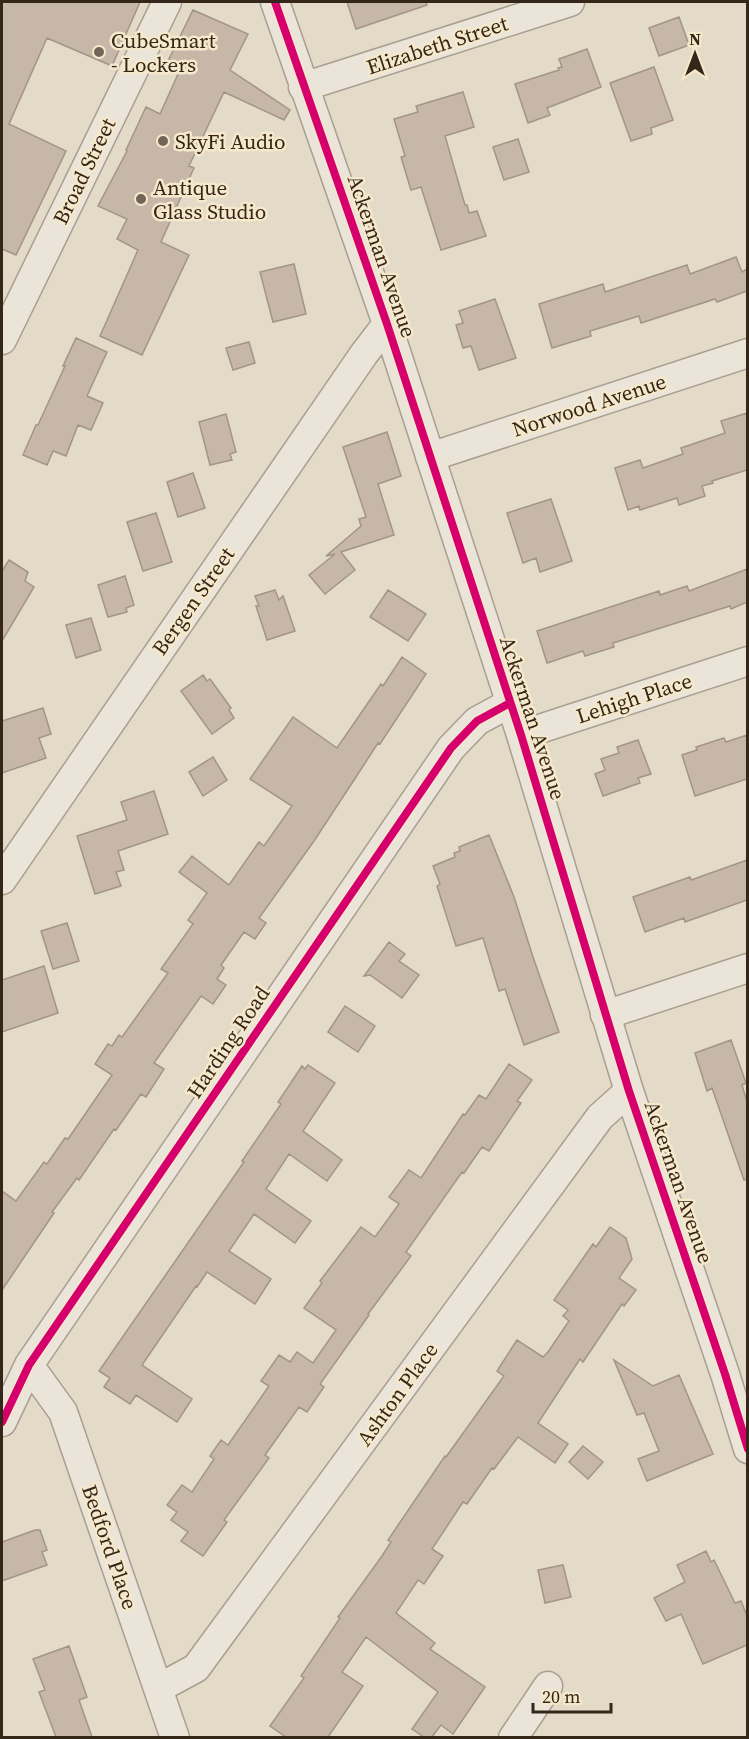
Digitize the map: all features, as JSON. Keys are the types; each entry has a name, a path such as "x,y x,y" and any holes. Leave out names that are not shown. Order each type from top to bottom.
{"street":[{"name":"Broad Street","path":"2,340 166,2"},
{"name":"Ackerman Avenue","path":"275,2 387,324 521,735 629,1091 736,1370 747,1449"},
{"name":"Elizabeth Street","path":"303,87 570,2"},
{"name":"Bergen Street","path":"2,880 357,363 387,324"},
{"name":"Norwood Avenue","path":"430,458 747,353"},
{"name":"Lehigh Place","path":"521,735 747,661"},
{"name":"Harding Road","path":"2,1422 29,1365 451,748 477,721 510,703"},
{"path":"605,1015 747,968"},
{"name":"Ashton Place","path":"159,1688 196,1668 600,1117 629,1091"},
{"name":"Bedford Place","path":"29,1365 63,1412 175,1737"},
{"path":"513,1737 548,1686"}],"building":[{"name":"CubeSmart - Lockers","path":"2,2 140,2 112,66 47,38 9,124 66,151 16,255 2,249"},
{"path":"347,2 426,2 427,5 356,29"},
{"path":"193,10 248,34 230,70 290,110 284,120 224,92 189,166 194,168 161,242 189,255 142,355 100,336 138,250 117,239 127,219 98,206 127,151 146,107 160,114 179,72 166,65"},
{"path":"679,17 689,45 659,56 649,28"},
{"path":"587,49 601,87 547,108 550,115 528,123 515,84 559,70 558,68 562,67 559,59"},
{"path":"654,67 673,120 651,128 652,134 631,141 610,83"},
{"path":"463,92 474,127 445,136 465,205 469,213 477,211 486,236 441,250 421,187 411,190 401,157 405,156 394,119 418,112 416,106"},
{"path":"518,139 529,172 504,180 493,147"},
{"path":"736,257 742,272 747,269 747,291 717,302 715,299 641,323 639,316 590,331 591,336 552,348 539,304 603,284 605,292 687,265 690,274"},
{"path":"294,264 306,314 273,322 260,272"},
{"path":"495,299 516,358 479,370 471,346 463,348 456,325 463,323 459,311"},
{"path":"76,338 107,352 87,396 103,403 91,430 78,425 66,456 53,451 47,465 23,455"},
{"path":"249,342 255,363 233,370 226,348"},
{"path":"747,413 747,470 702,486 705,496 679,505 677,498 640,510 639,506 628,510 615,468 640,460 643,468 683,454 681,448 725,433 721,421"},
{"path":"226,414 236,452 230,454 232,460 210,465 199,422"},
{"path":"387,432 401,476 378,484 394,535 341,552 355,570 325,594 309,575 335,554 326,556 361,526 359,519 366,517 343,447"},
{"path":"193,473 205,508 178,517 167,482"},
{"path":"551,499 572,561 540,572 536,558 523,563 507,513"},
{"path":"156,513 172,562 143,571 127,522"},
{"path":"9,560 28,572 25,581 34,587 2,641 2,571"},
{"path":"747,569 747,602 731,609 730,606 613,643 614,647 585,656 583,651 547,663 537,631 659,591 660,595 687,586 689,591"},
{"path":"125,576 134,605 126,608 127,612 108,617 98,585"},
{"path":"275,590 279,600 283,596 295,631 267,640 255,596"},
{"path":"388,590 426,614 408,641 370,617"},
{"path":"91,618 101,650 76,658 66,625"},
{"path":"402,657 426,674 314,841 259,918 266,923 255,939 244,932 221,965 224,968 217,979 226,985 213,1004 201,996 154,1063 164,1069 146,1097 141,1094 79,1180 77,1178 52,1212 54,1213 2,1290 2,1191 16,1201 44,1162 47,1164 65,1138 68,1139 112,1075 95,1064 108,1044 112,1046 119,1035 122,1037 168,973 161,969 193,924 188,920 207,893 179,872 192,856 229,885 259,842 264,846 292,806 250,779 293,717 337,748"},
{"path":"203,675 207,681 210,679 231,708 229,710 234,718 212,734 181,691"},
{"path":"43,708 51,734 39,738 46,758 2,773 2,721"},
{"path":"747,735 747,779 695,796 682,755 697,750 696,747 724,738 726,742"},
{"path":"638,740 651,774 638,778 640,783 603,796 595,774 605,770 601,759 619,753 617,747"},
{"path":"213,757 227,780 203,796 189,772"},
{"path":"154,791 168,834 118,851 124,870 116,872 121,886 95,894 77,836 127,820 121,802"},
{"path":"489,835 514,897 559,1032 524,1045 505,989 499,991 483,938 456,946 433,866 455,857 454,853 460,851 459,847"},
{"path":"747,860 747,900 685,922 684,918 645,932 633,897"},
{"path":"67,923 79,961 53,969 41,931"},
{"path":"389,942 405,954 399,961 419,975 402,998 370,975 364,976"},
{"path":"44,966 58,1013 2,1032 2,980"},
{"path":"345,1006 375,1026 358,1052 328,1032"},
{"path":"731,1040 746,1083 742,1085 747,1102 747,1179 744,1180 712,1088 707,1091 695,1053"},
{"path":"509,1064 532,1080 517,1101 521,1103 489,1151 482,1147 464,1173 462,1172 406,1252 411,1256 320,1384 324,1387 307,1412 299,1407 265,1455 269,1458 224,1520 227,1522 203,1556 181,1541 188,1532 171,1520 177,1512 167,1505 182,1485 192,1492 214,1459 210,1456 221,1440 228,1445 269,1386 261,1381 279,1355 290,1362 297,1352 313,1363 336,1330 304,1308 322,1283 320,1281 361,1227 375,1237 399,1204 389,1197 409,1170 421,1178 463,1114 465,1115 479,1095 486,1099"},
{"path":"308,1065 335,1083 303,1131 342,1160 327,1181 289,1154 266,1189 311,1221 295,1243 254,1214 229,1251 271,1279 255,1304 207,1272 142,1365 192,1399 177,1422 136,1395 130,1404 104,1387 110,1378 99,1371 244,1162 242,1161 281,1104 278,1102 302,1066 305,1069"},
{"path":"610,1227 626,1238 632,1259 619,1278 636,1290 624,1306 622,1304 583,1362 580,1359 538,1423 568,1444 555,1463 518,1437 494,1469 492,1468 467,1504 463,1502 432,1549 443,1556 424,1584 418,1580 396,1613 435,1643 430,1649 485,1687 453,1734 441,1725 432,1737 424,1737 412,1729 438,1692 366,1637 342,1672 363,1686 328,1737 286,1737 270,1726 304,1678 301,1676 340,1618 338,1617 382,1556 391,1542 388,1540 445,1456 504,1376 497,1371 517,1340 543,1357 548,1352 569,1321 563,1316 568,1310 554,1300 593,1244 596,1247"},
{"path":"614,1360 653,1386 679,1375 713,1454 647,1481 638,1459 659,1451 644,1413 637,1415"},
{"path":"583,1446 603,1462 588,1479 569,1462"},
{"path":"40,1530 47,1550 42,1552 47,1565 2,1581 2,1542"},
{"path":"706,1551 711,1562 714,1560 735,1603 741,1601 747,1616 747,1645 703,1664 681,1614 666,1621 654,1598 685,1582 677,1565"},
{"path":"563,1565 571,1597 545,1603 538,1570"},
{"path":"69,1646 87,1697 79,1700 92,1737 56,1737 39,1692 45,1690 33,1659"}],"cycle path":[{"path":"275,2 387,324 521,735 629,1091 725,1374 748,1449"},
{"path":"2,1422 29,1365 451,748 477,721 510,703"}],"place":[{"name":"CubeSmart - Lockers","path":"99,52"},
{"name":"SkyFi Audio","path":"163,141"},
{"name":"Antique Glass Studio","path":"141,199"}]}
